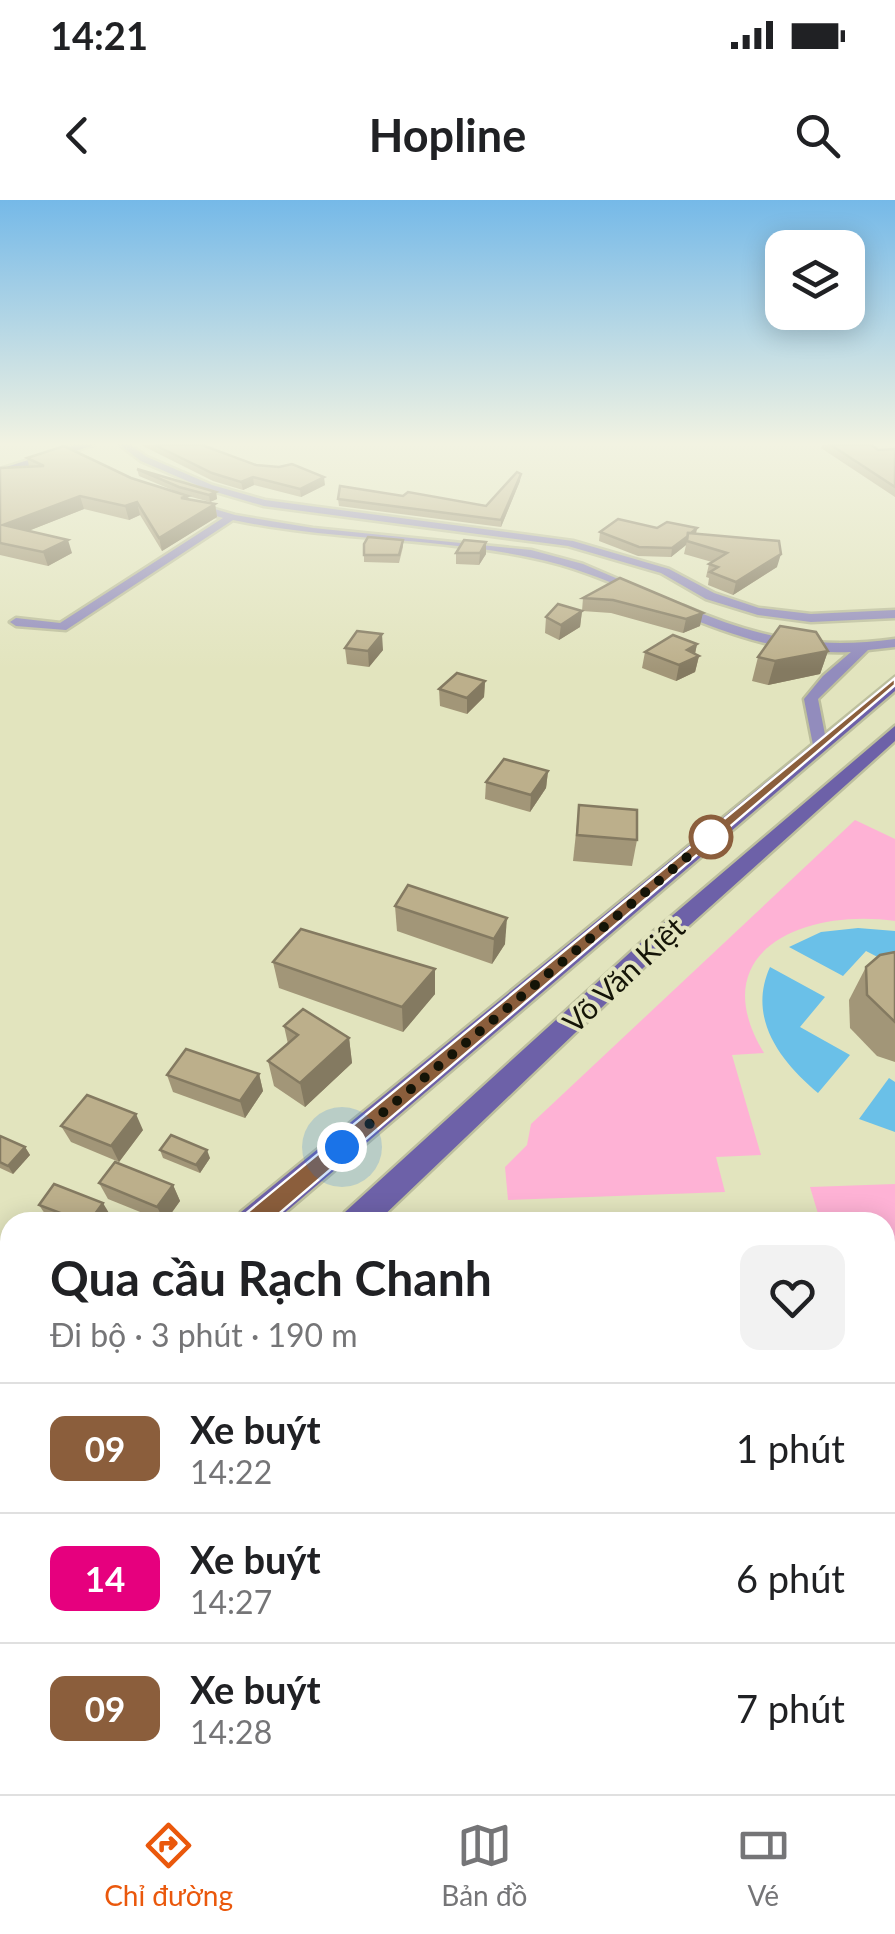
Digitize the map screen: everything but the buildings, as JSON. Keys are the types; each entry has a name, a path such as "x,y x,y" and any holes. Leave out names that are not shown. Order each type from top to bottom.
{"main road":[{"name":"Võ Văn Kiệt","path":"264,1212 895,682"},
{"name":"Võ Văn Kiệt","path":"367,1212 654,944 892,739"}],"street":[{"path":"16,622 47,628 62,626 227,519"},
{"path":"247,519 364,537 517,551 600,574 758,641 790,648 864,648 895,643"},
{"path":"389,519 570,543 665,571 710,596 758,611 811,618 895,614"},
{"path":"820,745 812,699 828,679 864,648"}],"shaded area":[{"path":"855,820 895,839 895,921 829,922 799,930 773,943 755,962 746,987 748,1017 764,1053 732,1055 761,1155 716,1157 725,1192 508,1200 505,1167 527,1145 531,1124"},
{"path":"895,1184 895,1212 818,1212 810,1187"}],"water":[{"path":"858,928 895,931 895,966 866,951 843,976 789,947 821,932"},
{"path":"770,967 825,997 800,1027 850,1055 818,1093 791,1067 771,1037 762,1004"},
{"path":"889,1078 895,1082 895,1132 859,1119"}],"bus line":[{"name":"09","path":"264,1212 895,682"}],"route":[{"path":"342,1147 711,837"}]}
